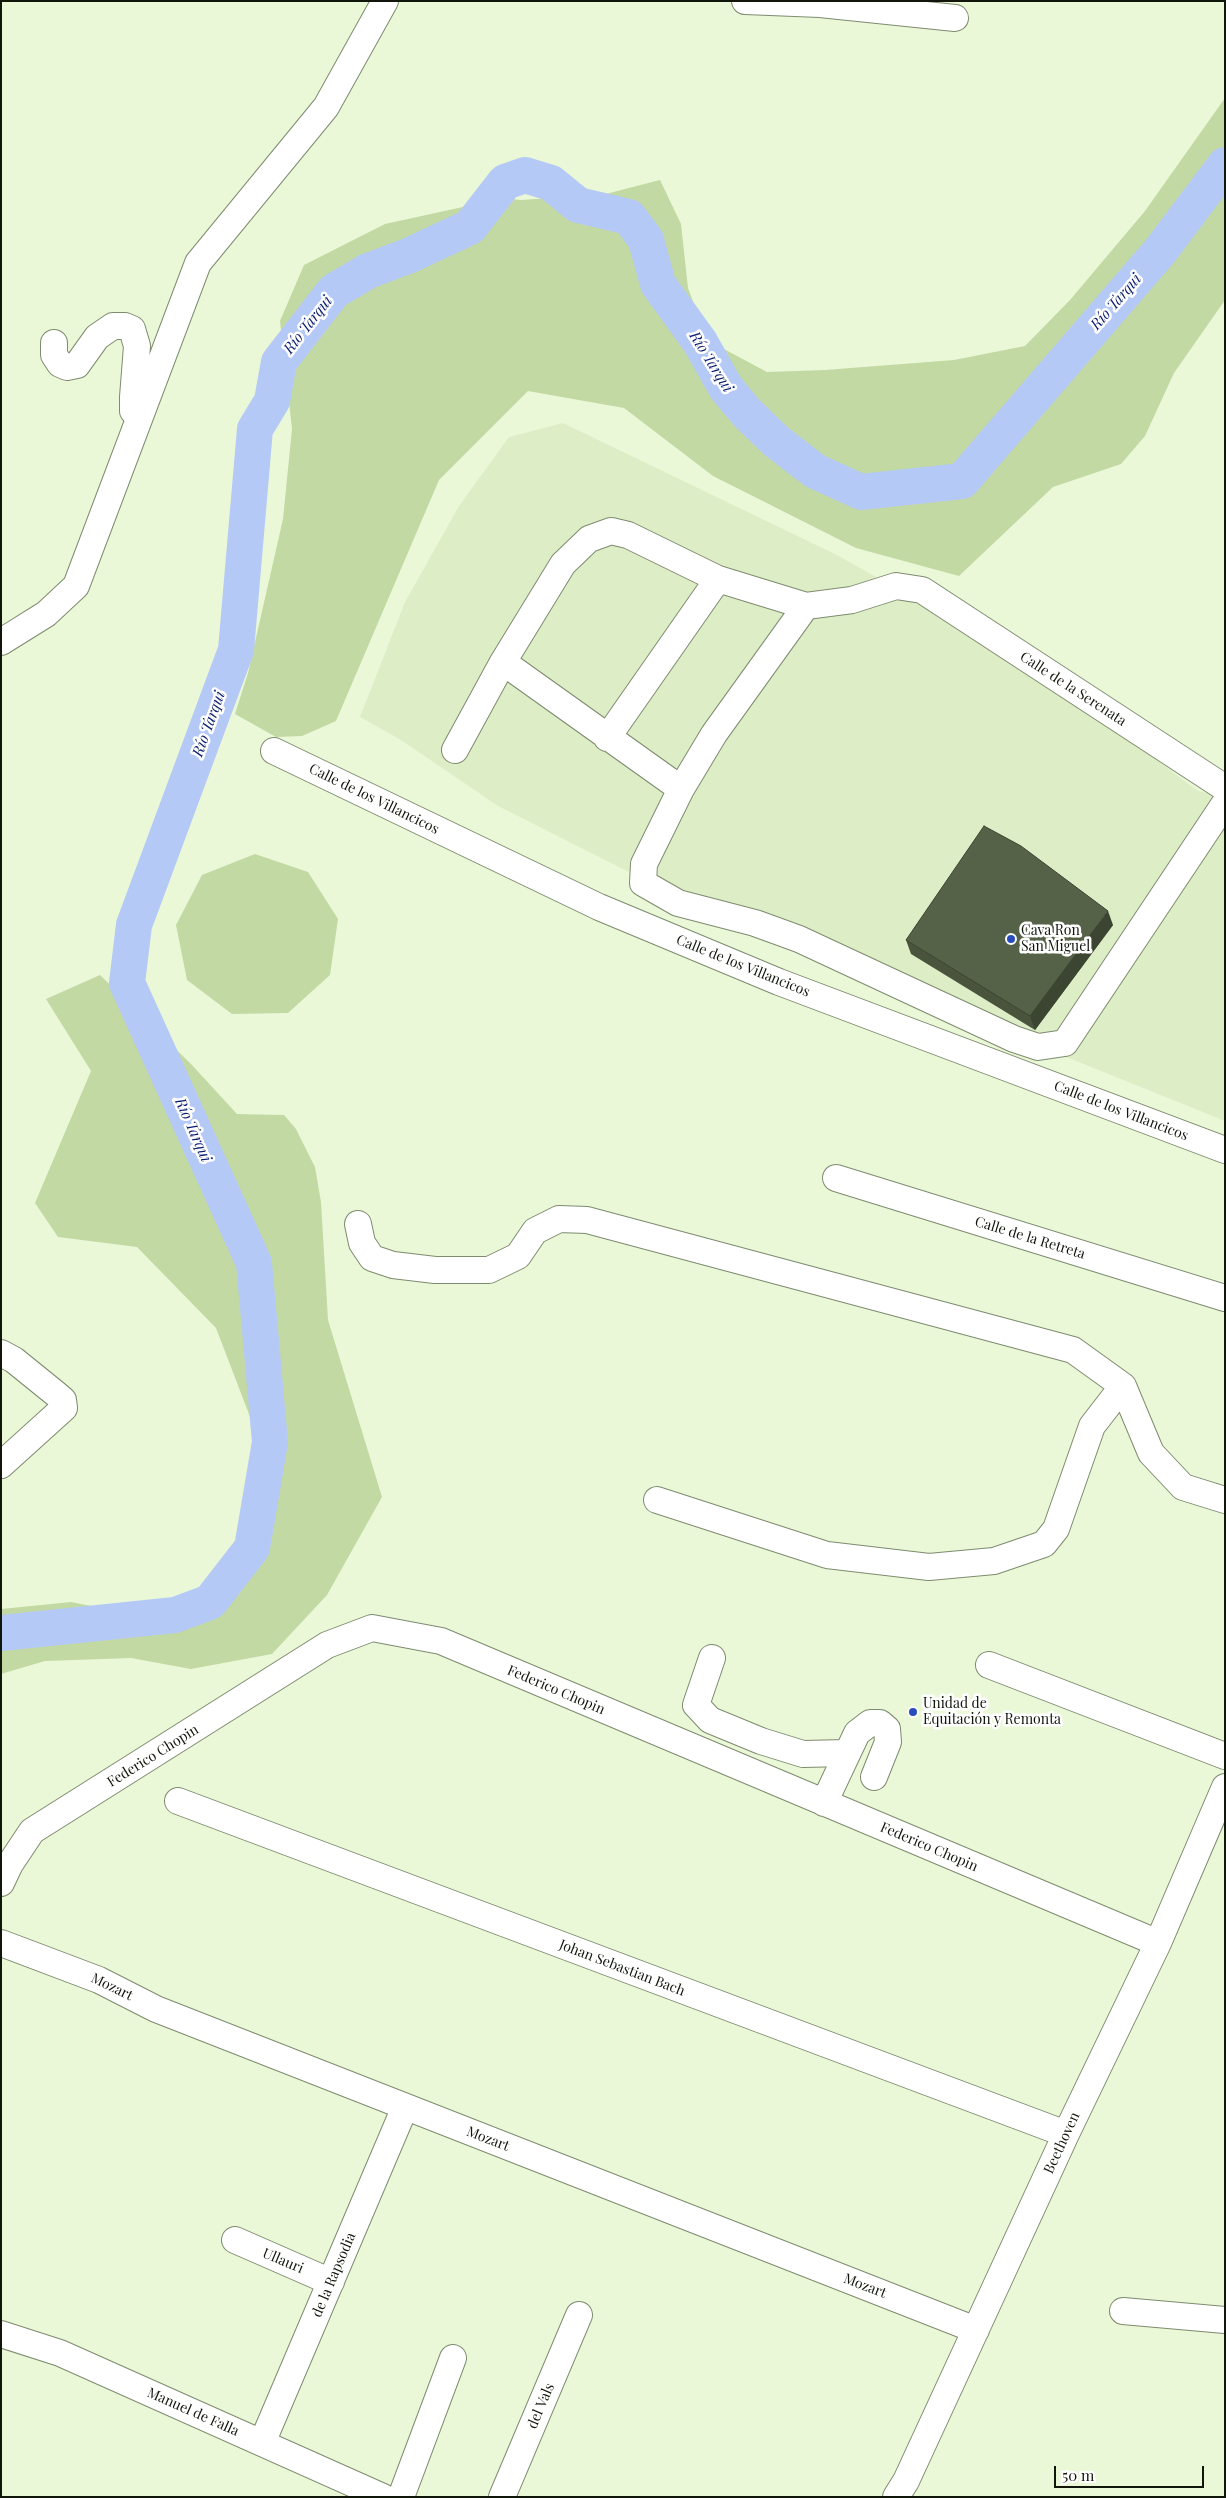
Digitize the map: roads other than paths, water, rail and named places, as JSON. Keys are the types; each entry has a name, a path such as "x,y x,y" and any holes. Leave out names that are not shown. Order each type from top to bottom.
{"street":[{"path":"1,642 46,614 76,586 134,427 198,263 326,107 385,1"},
{"path":"745,1 820,4 955,18"},
{"path":"54,343 54,355 60,364 67,367 77,365 97,336 113,326 125,326 132,330 137,346 132,397 134,427"},
{"path":"455,750 503,662 563,564 589,539 611,532 628,535 718,579 806,606 714,734 682,789 644,864 643,883 678,903 755,923 799,939 1014,1039 1038,1047 1065,1043 1225,803"},
{"path":"607,738 718,579"},
{"name":"Calle de la Serenata","path":"806,606 852,600 896,586 922,590 1225,788"},
{"path":"503,662 607,738 682,789"},
{"name":"Calle de los Villancicos","path":"274,751 599,907 779,982 1225,1150"},
{"name":"Calle de la Retreta","path":"836,1178 1225,1298"},
{"path":"358,1224 362,1243 372,1258 386,1263 435,1270 489,1270 518,1256 535,1231 559,1219 587,1220 1073,1350 1123,1386 1151,1453 1183,1487 1225,1500"},
{"path":"1,1353 14,1360 56,1394 62,1400 64,1408 1,1465"},
{"path":"657,1500 827,1555 929,1567 994,1561 1044,1544 1056,1529 1092,1426 1123,1386"},
{"name":"Federico Chopin","path":"1,1883 10,1864 32,1831 327,1645 372,1628 441,1641 1158,1943"},
{"path":"712,1658 696,1705 710,1720 761,1741 803,1754 846,1753"},
{"path":"989,1665 1225,1756"},
{"path":"824,1803 857,1733 870,1723 880,1723 887,1729 888,1742 874,1777"},
{"name":"Johan Sebastian Bach","path":"178,1801 1066,2134"},
{"name":"Beethoven","path":"896,2497 906,2481 1066,2134 1158,1943 1222,1801"},
{"name":"Mozart","path":"1,1943 99,1980 156,2009 976,2330"},
{"name":"de la Rapsodia","path":"262,2443 405,2107"},
{"name":"Ullauri","path":"235,2240 331,2282"},
{"path":"1123,2311 1225,2320"},
{"name":"del Vals","path":"502,2497 579,2314"},
{"name":"Manuel de Falla","path":"1,2334 60,2353 383,2497"},
{"path":"402,2497 453,2358"}],"waterway":[{"name":"Río Tarqui","path":"1,1633 175,1615 210,1602 252,1548 270,1442 254,1263 127,983 134,925 236,650 255,429 272,401 279,362 334,291 368,271 408,256 470,227 505,182 525,175 551,183 578,205 629,217 646,240 658,284 700,342 726,388 747,413 776,441 815,471 861,492 962,481 1161,250 1225,165"}],"place":[{"name":"Cava Ron San Miguel","path":"1011,939"},
{"name":"Unidad de Equitación y Remonta","path":"913,1712"}]}
